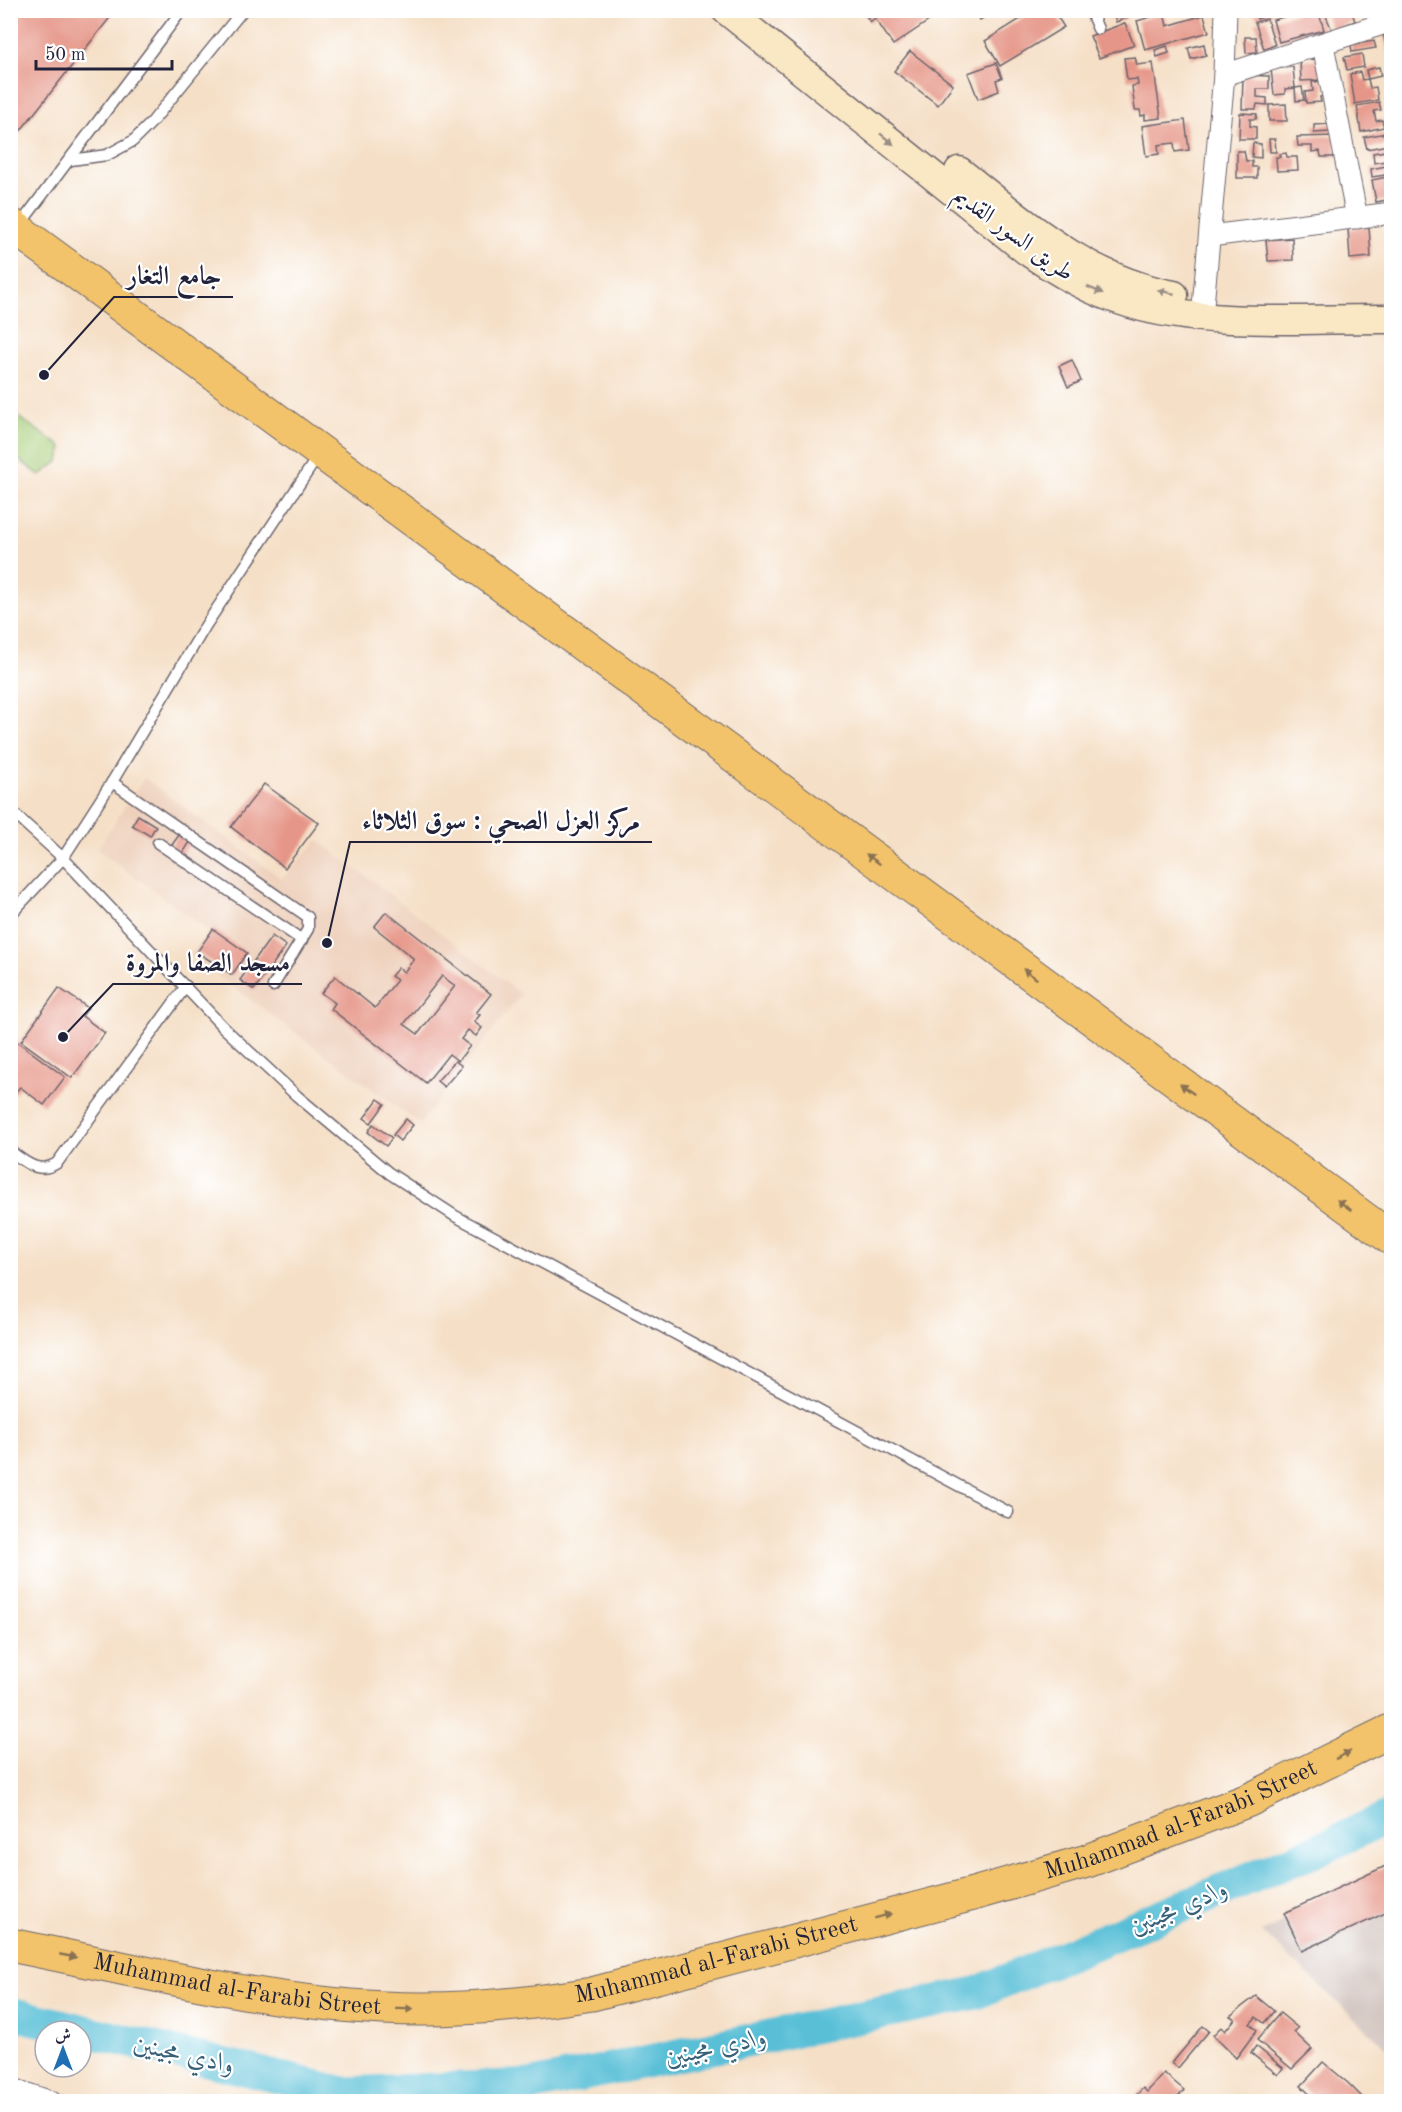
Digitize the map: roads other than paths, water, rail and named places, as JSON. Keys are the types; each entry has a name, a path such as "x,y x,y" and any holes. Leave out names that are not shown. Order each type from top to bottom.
{"highway":[{"path":"14,226 320,454 1392,1239"},
{"name":"Muhammad al-Farabi Street","path":"10,1945 256,1993 341,2005 468,2008 551,2001 592,1994 974,1894 1087,1861 1249,1800 1392,1730"}],"main road":[{"name":"طريق السور القديم","path":"726,10 1027,251 1092,290 1128,303 1164,312 1203,308 1392,301"},
{"name":"طريق السور القديم","path":"754,10 1047,241 1106,274 1203,308 1392,319"}],"street":[{"path":"1203,308 1224,75 1226,10"},
{"path":"1224,75 1392,21"},
{"path":"1323,45 1357,218"},
{"path":"1210,236 1392,213"},
{"path":"10,2088 51,2102"}],"lane":[{"path":"14,226 71,160 182,10"},
{"path":"71,160 107,155 133,141 152,122 243,10"},
{"path":"1090,10 1098,29"},
{"path":"10,915 63,858 112,783 206,625 320,454"},
{"path":"112,783 304,913 309,924 302,940 273,986"},
{"path":"10,810 63,858 224,1028 358,1149 421,1196 1008,1512"},
{"path":"158,843 302,940"},
{"path":"10,1151 38,1169 48,1168 57,1163 186,986"}],"waterway":[{"name":"وادي مجينين","path":"10,2013 344,2093 534,2085 976,1993 1331,1844 1392,1815"}],"place":[{"name":"جامع التغار","path":"44,375"},
{"name":"مركز العزل الصحي : سوق الثلاثاء","path":"327,943"},
{"name":"مسجد الصفا والمروة","path":"63,1037"}]}
